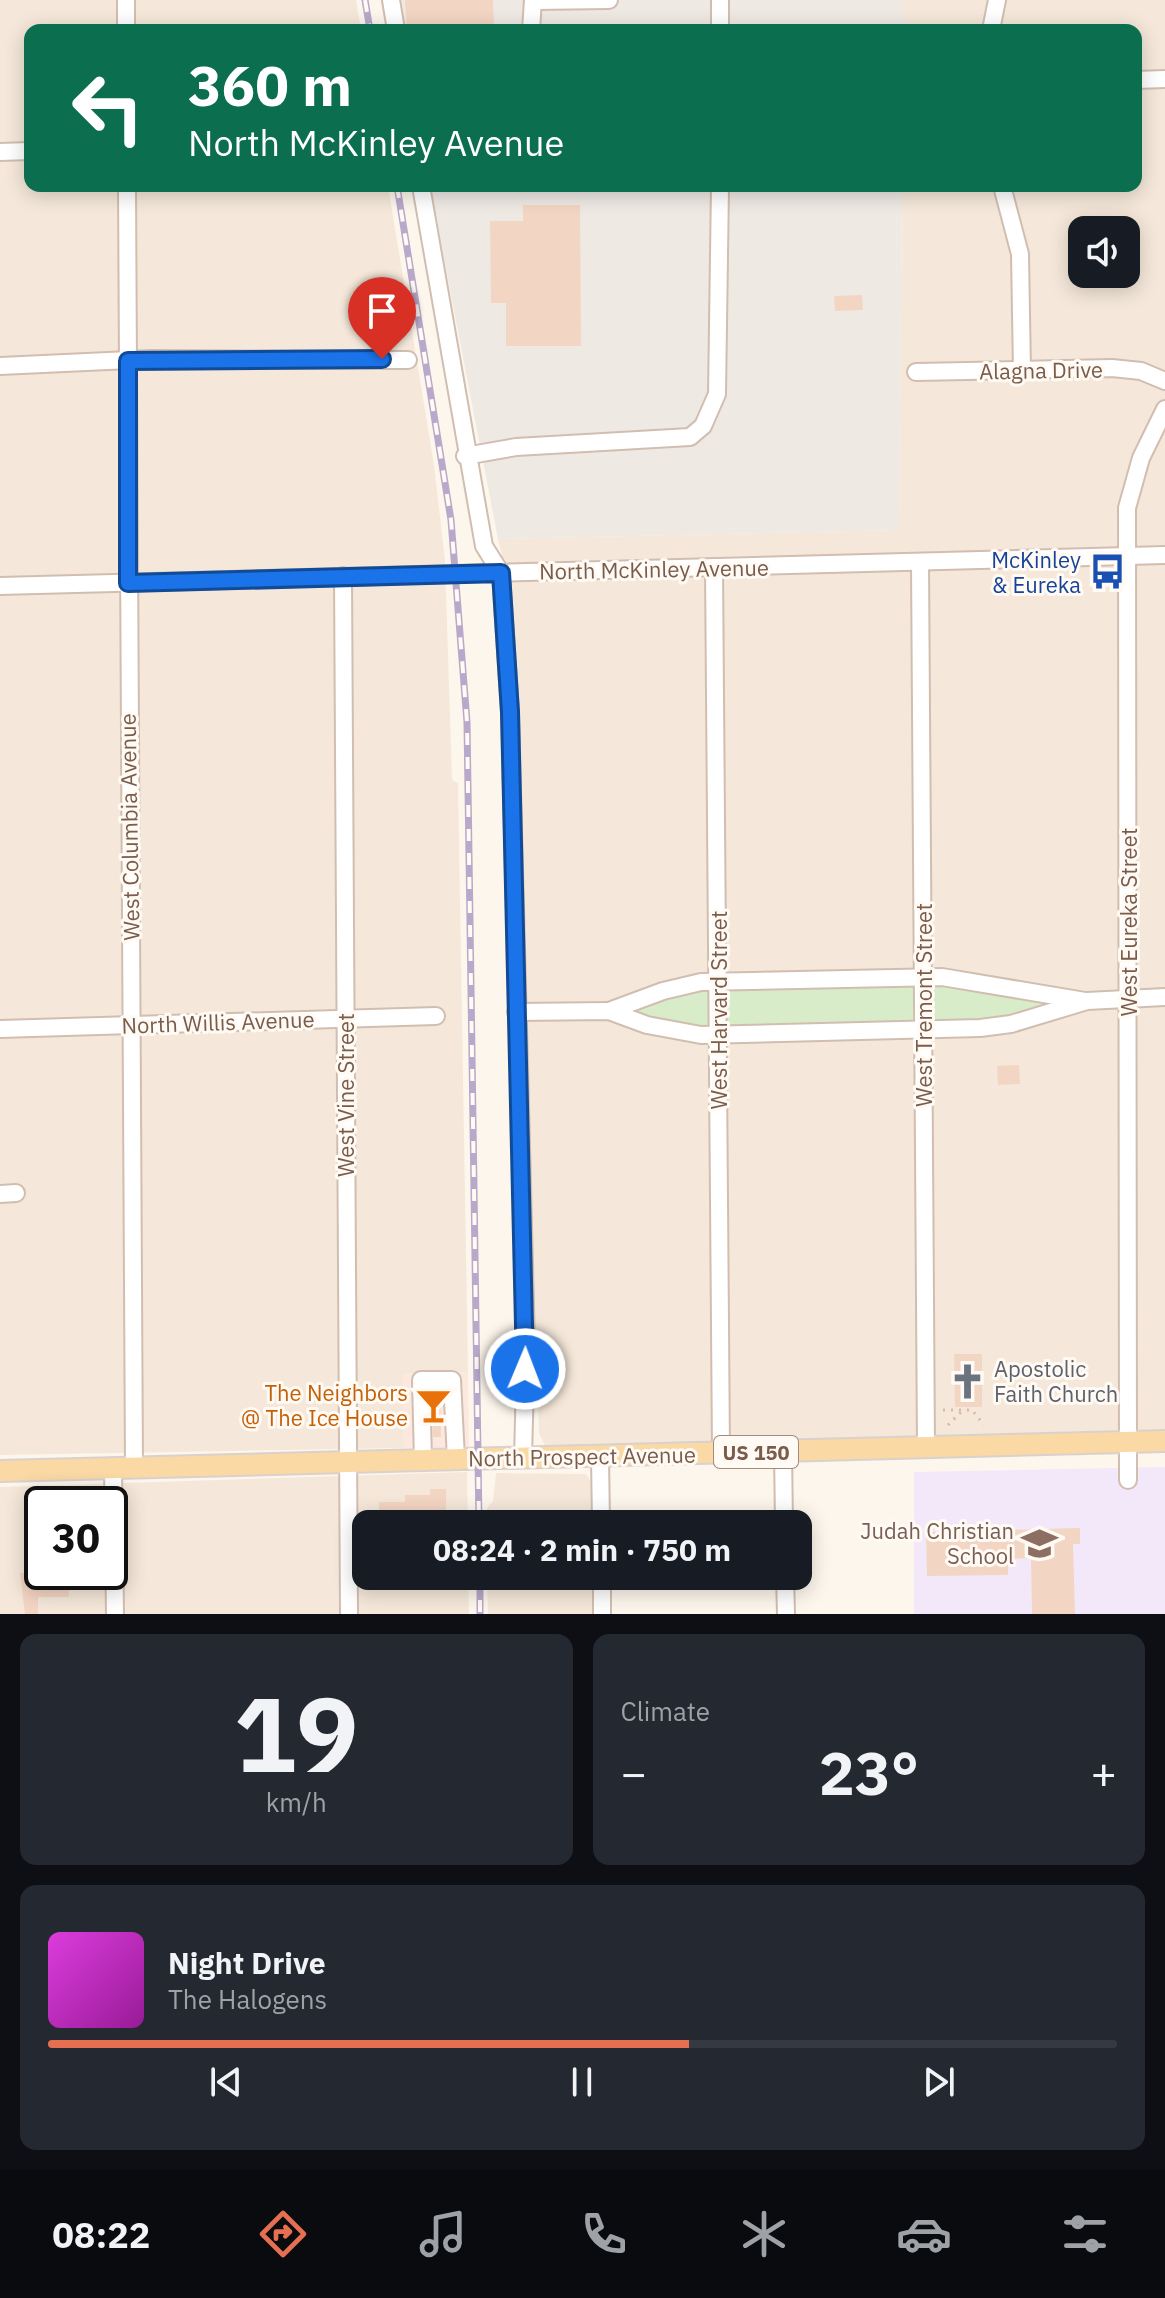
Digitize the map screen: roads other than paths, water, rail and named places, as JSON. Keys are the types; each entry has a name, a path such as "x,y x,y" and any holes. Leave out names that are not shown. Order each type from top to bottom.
{"main road":[{"name":"North Prospect Avenue","path":"0,1471 1165,1441"}],"street":[{"path":"126,0 126,24"},
{"path":"391,0 395,24"},
{"path":"531,24 533,0 609,0"},
{"path":"720,0 720,24"},
{"path":"992,24 997,0"},
{"path":"1142,80 1165,79"},
{"path":"0,152 24,151"},
{"name":"West Columbia Avenue","path":"127,192 134,1467"},
{"path":"422,192 465,456 484,546 501,573 510,712 526,1341 523,1458"},
{"path":"465,456 516,447 690,437 703,426 717,394 720,192"},
{"path":"1004,192 1020,254 1022,371"},
{"path":"0,366 128,361 408,360"},
{"name":"Alagna Drive","path":"916,372 1121,368 1141,371 1165,381"},
{"name":"West Eureka Street","path":"1128,1480 1127,557 1132,485 1165,409"},
{"name":"North McKinley Avenue","path":"0,586 1165,555"},
{"name":"West Tremont Street","path":"920,562 926,1447"},
{"name":"West Harvard Street","path":"714,567 721,1452"},
{"name":"West Vine Street","path":"343,576 349,1614"},
{"path":"516,1012 609,1011 681,986 718,982 923,977 1017,987 1087,1001"},
{"path":"609,1011 647,1025 718,1034 923,1029 1011,1024 1087,1001 1165,997"},
{"name":"North Willis Avenue","path":"0,1029 436,1016"},
{"path":"423,1460 421,1380 452,1380 456,1459"},
{"path":"783,1451 784,1510"},
{"path":"600,1456 601,1510"},
{"path":"113,1468 115,1614"},
{"path":"602,1590 602,1614"},
{"path":"785,1590 786,1614"}],"railway":[{"path":"365,0 369,24"},
{"path":"398,192 451,520 467,722 479,1510"},
{"path":"480,1590 480,1614"}],"place":[{"name":"McKinley & Eureka","path":"1107,572"},
{"name":"Apostolic Faith Church","path":"968,1381"},
{"name":"The Neighbors @ The Ice House","path":"434,1405"},
{"name":"Judah Christian School","path":"1040,1543"}]}
